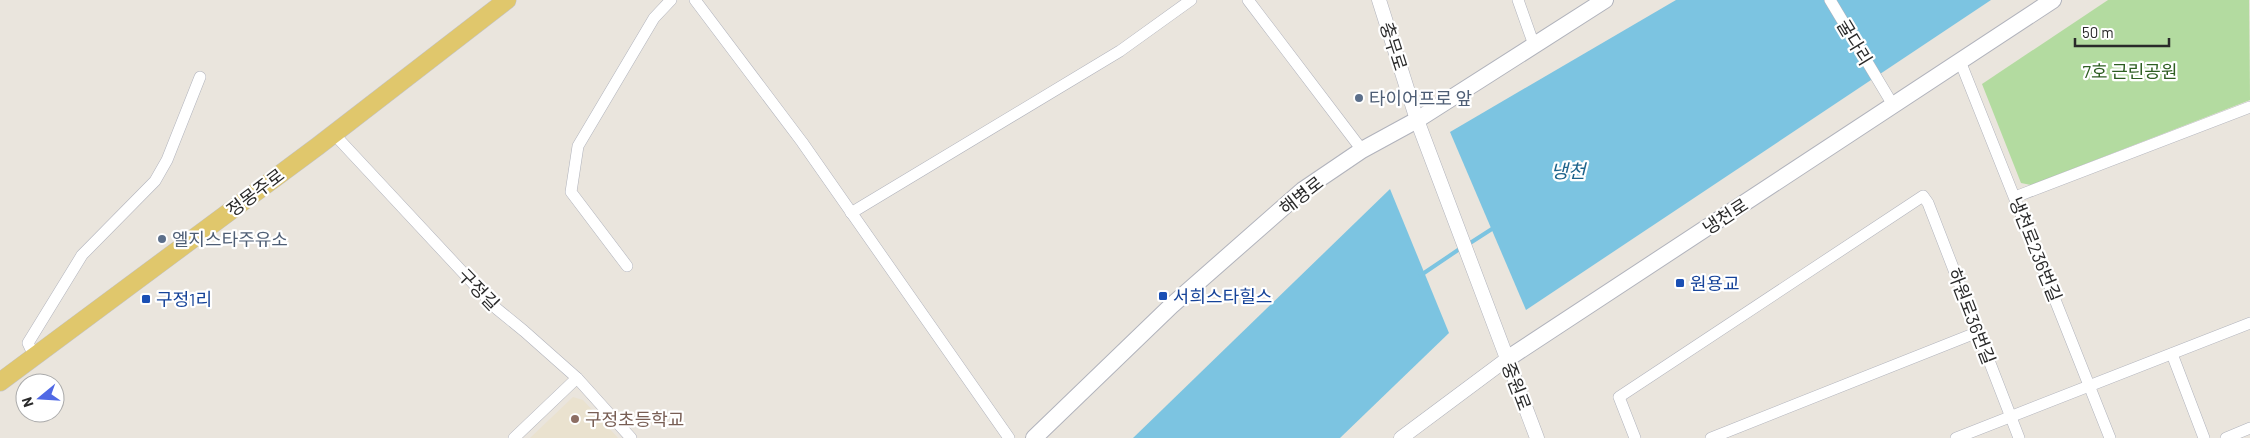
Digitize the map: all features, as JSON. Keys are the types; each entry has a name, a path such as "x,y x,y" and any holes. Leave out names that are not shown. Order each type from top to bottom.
{"main road":[{"name":"정몽주로","path":"0,382 333,134 507,0"},
{"name":"해병로","path":"1034,438 1171,306 1296,196 1362,150 1417,120 1605,0"},
{"name":"냉천로","path":"1507,359 2053,0"}],"street":[{"path":"627,266 571,192 578,146 654,18 671,0"},
{"path":"695,0 802,142 1009,438"},
{"path":"851,213 1120,51 1191,0"},
{"path":"1248,0 1362,150"},
{"name":"충무로","path":"1380,0 1417,120 1428,148"},
{"path":"1518,0 1534,45"},
{"name":"굴다리","path":"1830,0 1893,105"},
{"name":"냉천로236번길","path":"1960,61 2110,438"},
{"path":"34,356 28,344 82,254 155,181 168,160 200,77"},
{"path":"2015,197 2250,107"},
{"name":"구정길","path":"333,134 497,309 577,378 631,438"},
{"name":"중원로","path":"1428,148 1537,438"},
{"name":"하원로36번길","path":"1635,438 1619,397 1922,196 1928,203 2018,438"},
{"path":"1956,438 2250,324"},
{"path":"1711,438 1978,332"},
{"path":"2172,354 2204,438"},
{"name":"냉천로","path":"1402,438 1507,359"},
{"path":"514,438 577,378"},
{"path":"2226,438 2250,428"}],"shaded area":[{"name":"구정초등학교","path":"573,397 583,400 618,438 530,438"}],"green space":[{"name":"7호 근린공원","path":"2108,0 2249,0 2250,100 2031,185 2021,183 1982,84"}],"water":[{"name":"냉천","path":"1676,0 1991,0 1526,310 1450,132"},
{"path":"1390,189 1449,333 1340,438 1133,438"}],"waterway":[{"name":"냉천","path":"1467,245 1495,227"},
{"name":"냉천","path":"1421,275 1461,248"}],"place":[{"name":"타이어프로 앞","path":"1359,98"},
{"name":"엘지스타주유소","path":"162,239"},
{"name":"원용교","path":"1680,283"},
{"name":"서희스타힐스","path":"1163,296"},
{"name":"구정1리","path":"146,299"},
{"name":"구정초등학교","path":"575,419"}]}
